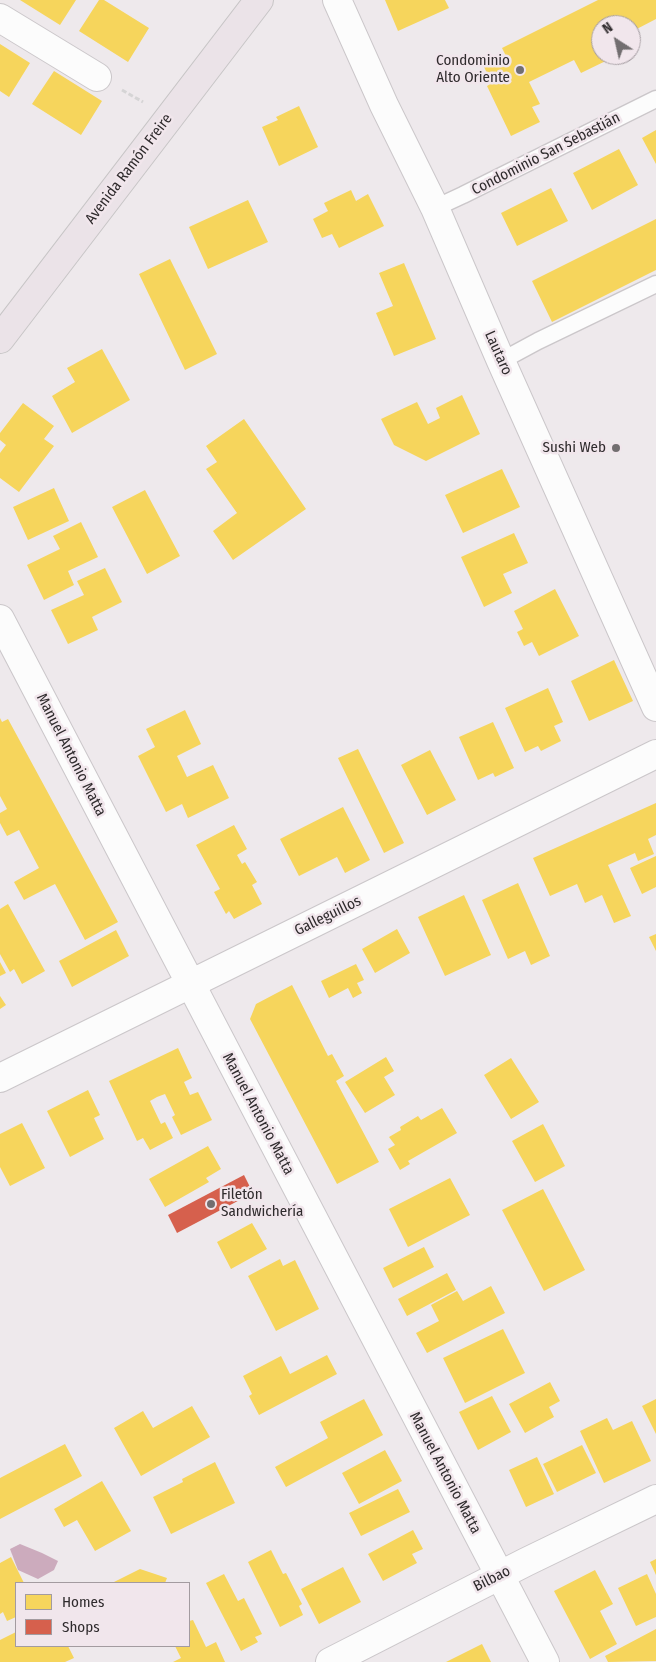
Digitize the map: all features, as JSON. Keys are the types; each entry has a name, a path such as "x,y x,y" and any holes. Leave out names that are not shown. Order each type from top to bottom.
{"main road":[{"name":"Avenida Ramón Freire","path":"0,339 259,0"}],"street":[{"name":"Lautaro","path":"336,0 384,105 435,208 501,361 656,707"},
{"path":"0,18 97,77"},
{"name":"Manuel Antonio Matta","path":"0,619 545,1662"},
{"name":"Galleguillos","path":"0,1078 656,754"},
{"name":"Bilbao","path":"330,1662 656,1499"}],"lane":[{"name":"Condominio San Sebastián","path":"435,208 463,196 656,99"},
{"path":"501,361 656,284"}],"shaded area":[{"path":"20,1544 58,1561 54,1570 38,1579 18,1570 10,1549"}],"building: Homes":[{"path":"20,0 76,0 60,25"},
{"path":"99,0 104,0 149,28 128,62 79,31"},
{"path":"385,0 445,0 449,8 398,31"},
{"name":"Condominio Alto Oriente","path":"598,0 656,0 656,19 641,27 641,15 591,15 591,65 597,65 581,73 574,60 529,82 540,104 532,107 540,122 511,136 487,86 492,83 484,67 506,56 502,48"},
{"path":"0,44 30,63 9,97 0,91"},
{"path":"54,71 102,101 81,135 32,104"},
{"path":"299,106 318,147 279,166 262,127 278,120 276,117"},
{"path":"656,130 656,164 642,138"},
{"path":"619,149 638,185 592,210 573,173"},
{"path":"551,188 568,221 517,246 501,213"},
{"path":"351,190 356,201 368,194 384,226 339,248 332,234 322,238 313,219 328,211 324,203"},
{"path":"248,200 268,242 208,269 189,227"},
{"path":"656,219 656,270 552,322 532,281"},
{"path":"170,259 217,354 185,370 139,274"},
{"path":"404,263 436,339 394,356 376,313 393,306 379,273"},
{"path":"102,349 130,400 72,433 52,396 75,382 67,368"},
{"path":"462,395 480,434 426,461 394,445 381,419 417,402 428,424 440,418 436,408"},
{"path":"23,403 54,426 44,439 54,446 19,492 0,478 0,453 6,445 0,440 0,433"},
{"path":"244,419 306,509 233,560 213,531 237,513 206,469 217,462 206,446"},
{"path":"502,469 520,507 463,533 445,495"},
{"path":"54,488 69,521 28,540 13,507"},
{"path":"145,490 180,556 147,574 112,507"},
{"path":"81,522 98,557 68,571 74,585 44,600 27,565 60,549 53,536"},
{"path":"514,533 528,563 503,574 512,593 484,607 461,557"},
{"path":"105,568 122,602 92,617 98,630 68,644 51,610 84,595 77,581"},
{"path":"555,589 579,636 539,656 532,642 524,646 517,632 523,629 514,611"},
{"path":"614,660 633,701 589,721 571,681"},
{"path":"548,688 563,722 554,726 561,741 541,751 538,746 525,752 505,708"},
{"path":"185,710 201,744 177,756 187,777 213,765 229,798 188,818 182,804 166,812 138,756 155,747 146,729"},
{"path":"0,718 2,722 8,719 118,922 85,940 55,884 24,900 14,882 39,868 19,830 7,836 0,823 0,813 7,809 0,796"},
{"path":"493,722 514,768 495,777 493,773 478,780 459,737"},
{"path":"358,749 404,843 384,853 338,758"},
{"path":"430,750 456,800 427,815 401,765"},
{"path":"656,803 656,835 648,839 654,854 638,861 635,853 608,865 631,916 614,923 602,895 585,903 577,884 550,896 533,858"},
{"path":"343,807 370,860 345,873 337,857 299,876 280,839"},
{"path":"234,825 247,849 237,855 242,864 245,862 257,882 252,885 262,904 234,919 229,911 226,914 214,892 220,889 196,845"},
{"path":"656,856 656,887 642,894 630,868"},
{"path":"518,883 550,956 531,965 525,951 508,959 482,900"},
{"path":"464,895 491,955 445,976 418,917"},
{"path":"8,904 45,971 22,984 14,969 10,972 0,954 0,909"},
{"path":"397,929 410,953 375,973 362,949"},
{"path":"116,930 129,956 72,987 59,961"},
{"path":"656,934 656,951 649,937"},
{"path":"0,962 6,973 0,976"},
{"path":"356,964 364,980 357,983 362,993 353,998 348,988 329,998 321,981"},
{"path":"292,985 328,1056 332,1054 344,1076 336,1081 379,1162 337,1184 250,1019 256,1004"},
{"path":"0,996 6,1005 0,1009"},
{"path":"178,1048 192,1078 184,1082 190,1095 198,1092 212,1120 181,1135 172,1117 175,1115 165,1094 157,1097 150,1101 161,1124 165,1122 173,1138 150,1150 143,1138 137,1141 109,1081"},
{"path":"386,1057 394,1071 384,1077 395,1095 365,1113 345,1082"},
{"path":"511,1058 539,1102 511,1119 484,1075"},
{"path":"88,1090 100,1115 94,1118 104,1139 70,1157 47,1111"},
{"path":"442,1108 457,1133 408,1161 410,1164 400,1170 388,1149 395,1145 389,1137 401,1130 400,1127 418,1116 421,1120"},
{"path":"22,1123 45,1168 10,1186 0,1167 0,1134"},
{"path":"543,1124 565,1166 535,1182 512,1141"},
{"path":"208,1146 221,1169 206,1178 209,1182 165,1207 149,1179"},
{"path":"450,1178 470,1215 408,1247 389,1209"},
{"path":"543,1189 585,1270 544,1291 502,1210"},
{"path":"252,1223 267,1249 231,1269 217,1242"},
{"path":"424,1247 434,1267 393,1288 383,1268"},
{"path":"280,1259 283,1266 295,1260 319,1309 276,1331 248,1276"},
{"path":"447,1273 456,1290 407,1316 398,1299"},
{"path":"491,1286 505,1313 427,1353 416,1333 439,1321 431,1305 457,1291 463,1301"},
{"path":"503,1329 525,1373 465,1403 443,1358"},
{"path":"327,1355 337,1374 259,1415 249,1396 252,1394 243,1376 281,1356 290,1374"},
{"path":"550,1382 560,1401 549,1407 554,1417 525,1433 509,1404"},
{"path":"492,1396 511,1432 478,1450 459,1412"},
{"path":"364,1399 383,1435 286,1487 275,1467 328,1438 320,1422"},
{"path":"656,1399 656,1434 642,1406"},
{"path":"192,1406 210,1437 141,1476 114,1428 143,1411 153,1428"},
{"path":"607,1418 613,1430 632,1421 651,1461 604,1483 580,1431"},
{"path":"65,1444 82,1476 0,1519 0,1478"},
{"path":"582,1445 596,1473 557,1492 543,1464"},
{"path":"385,1450 402,1481 359,1504 342,1473"},
{"path":"537,1457 554,1494 526,1507 509,1470"},
{"path":"215,1462 235,1503 171,1534 153,1497 183,1482 182,1479"},
{"path":"102,1481 131,1531 95,1551 77,1520 64,1527 54,1509"},
{"path":"398,1489 410,1512 361,1536 349,1513"},
{"path":"413,1530 423,1549 412,1554 417,1563 383,1581 368,1554"},
{"path":"271,1550 283,1574 286,1573 302,1604 299,1606 303,1615 280,1627 248,1562"},
{"path":"11,1557 24,1582 15,1582 15,1617 7,1621 3,1612 0,1614 0,1563"},
{"path":"656,1559 656,1575 650,1562"},
{"path":"343,1567 361,1602 319,1624 301,1589"},
{"path":"140,1569 167,1578 165,1582 114,1582"},
{"path":"595,1570 613,1604 600,1611 617,1644 590,1659 554,1591"},
{"path":"224,1574 238,1601 244,1598 262,1634 255,1637 258,1642 241,1651 206,1583"},
{"path":"647,1574 656,1594 656,1617 636,1626 618,1588"},
{"path":"193,1620 206,1647 216,1642 225,1662 173,1662 181,1658 176,1647 190,1647 190,1621"},
{"path":"656,1629 656,1661 608,1662 605,1656"},
{"path":"15,1632 15,1647 68,1647 74,1658 65,1662 0,1662 0,1640"},
{"path":"482,1644 491,1662 446,1662"}],"building: Shops":[{"name":"Filetón Sandwichería","path":"244,1175 253,1193 177,1233 168,1215"}],"place":[{"name":"Condominio Alto Oriente","path":"520,70"},
{"name":"Sushi Web","path":"616,448"},
{"name":"Filetón Sandwichería","path":"211,1204"}]}
